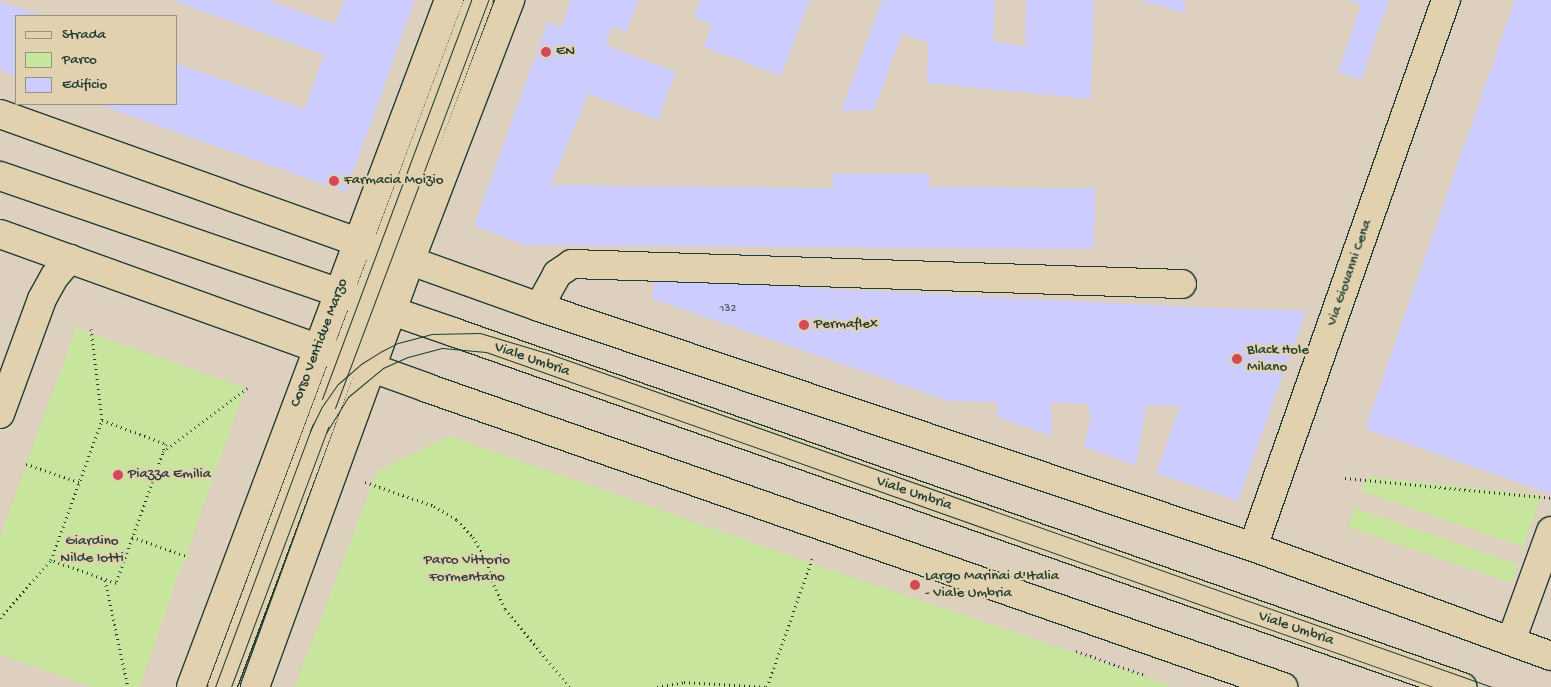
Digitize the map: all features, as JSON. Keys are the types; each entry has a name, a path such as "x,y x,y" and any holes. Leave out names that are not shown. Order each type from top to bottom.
{"main road":[{"name":"Corso Ventidue Marzo","path":"191,687 449,0"},
{"path":"398,256 479,0"},
{"name":"Corso Ventidue Marzo","path":"222,687 366,302 398,256 510,0"},
{"name":"Via Giovanni Cena","path":"1253,547 1446,0"},
{"path":"0,114 94,146 539,307 1253,547 1551,656"},
{"path":"0,176 366,302"},
{"path":"0,234 318,349 1283,687"},
{"name":"Corso Ventidue Marzo","path":"255,687 392,311 398,256"},
{"path":"0,414 42,299 54,276 70,259"},
{"path":"539,307 557,274 572,264 1182,284"},
{"name":"Viale Umbria","path":"366,302 1462,687"},
{"path":"1511,641 1551,531"}],"path":[{"path":"0,618 51,560 102,420 91,329"},
{"path":"163,453 248,387"},
{"path":"51,560 116,583 166,444 102,420"},
{"path":"26,464 80,482"},
{"path":"1345,478 1551,498"},
{"path":"365,482 434,506 456,520 473,537 485,557 505,610 570,687"},
{"path":"132,537 189,557"},
{"path":"657,687 684,682 768,687 812,559"},
{"path":"105,579 128,687"},
{"path":"1076,651 1147,676"}],"green space":[{"name":"Giardino Nilde Iotti","path":"76,328 245,388 188,549 189,557 182,564 140,687 92,687 0,654 0,537"},
{"name":"Parco Vittorio Formentano","path":"450,436 811,563 1174,687 295,687 377,471"},
{"path":"1366,476 1541,496 1523,547 1361,491"},
{"path":"1355,508 1518,564 1511,583 1348,527"}],"building":[{"path":"172,0 268,0 335,24 344,0 415,0 346,192 100,105 178,105 178,64 305,109 324,55"},
{"path":"571,0 639,0 626,32 613,26 606,45 676,72 658,120 588,94 551,185 833,188 833,174 930,174 929,187 1095,188 1094,249 525,245 474,226 548,21 561,28"},
{"path":"700,0 810,0 781,76 704,47 712,25 694,17"},
{"path":"882,0 995,0 993,41 1025,46 1026,0 1094,0 1091,99 927,83 928,43 902,34 874,110 841,111"},
{"path":"1185,0 1185,13 1141,1"},
{"path":"1348,0 1389,0 1361,80 1338,72 1361,5"},
{"path":"1515,0 1551,0 1551,494 1365,429"},
{"path":"0,1 39,15 15,15 15,76 0,70"},
{"path":"654,280 1306,311 1238,501 1156,473 1180,406 1146,406 1136,466 1084,447 1091,417 1087,404 1051,403 1052,436 997,417 997,402 949,401 653,299"}],"tram line":[{"path":"322,399 471,0"},
{"path":"335,408 488,0"},
{"path":"310,431 321,408 338,384 361,364 380,352 398,343 431,334 480,333 550,354 1492,687"},
{"path":"326,433 348,397 383,368 408,357 442,348 486,352 1433,687"},
{"path":"215,687 313,424"},
{"path":"231,687 328,427"}],"place":[{"name":"EN","path":"546,52"},
{"name":"Farmacia Moizio","path":"334,181"},
{"name":"Permaflex","path":"804,325"},
{"name":"Black Hole Milano","path":"1237,359"},
{"name":"Piazza Emilia","path":"118,475"},
{"name":"Largo Marinai d'Italia - Viale Umbria","path":"915,585"}]}
